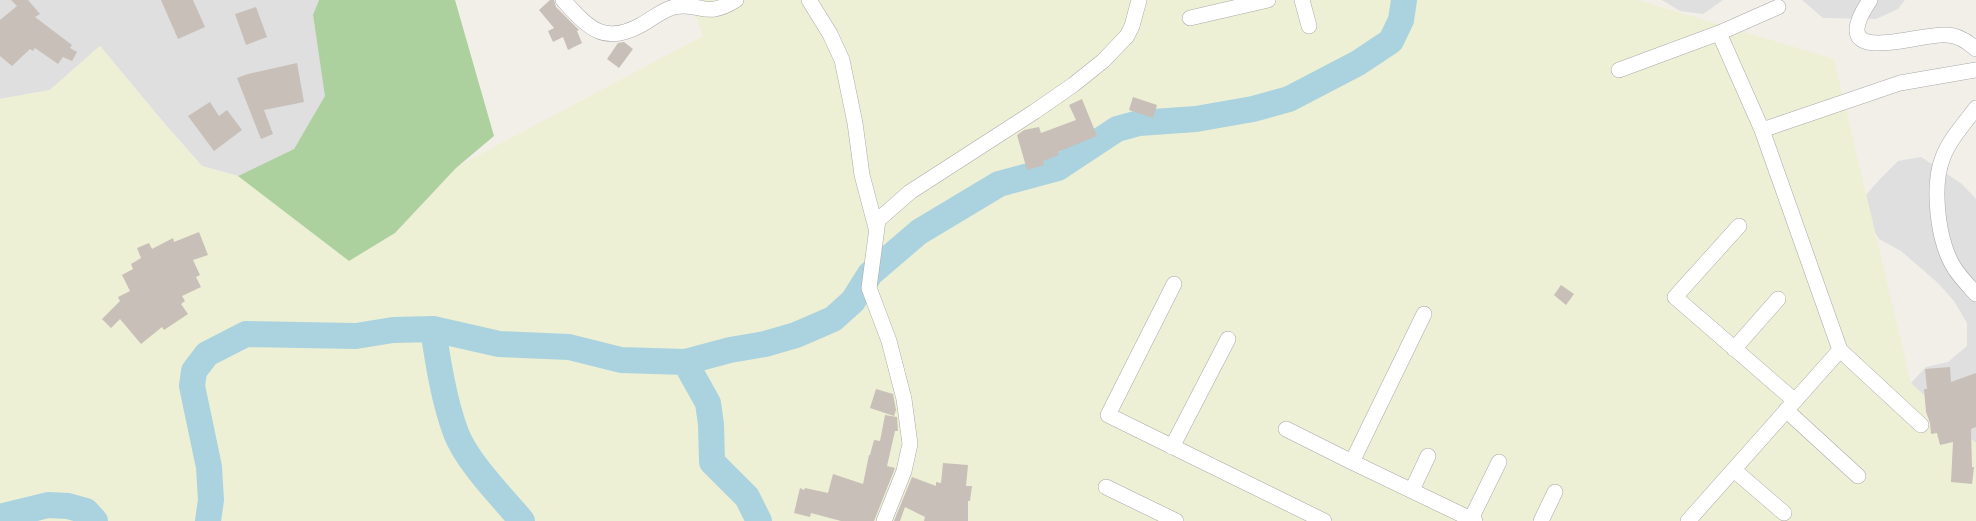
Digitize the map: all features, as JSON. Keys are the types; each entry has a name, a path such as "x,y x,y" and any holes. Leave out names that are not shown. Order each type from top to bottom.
{"street":[{"path":"563,0 592,28 602,34 613,35 624,34 674,7 715,10 736,0"},
{"path":"808,0 830,34 842,60 855,123 862,176 876,228"},
{"path":"884,521 904,471 910,444 904,399 889,341 868,284 878,220 910,192 1034,112 1103,61 1127,36 1139,0"},
{"path":"1190,18 1268,0"},
{"path":"1302,0 1309,26"},
{"path":"1870,0 1861,15 1857,28 1860,36 1866,42 1887,44 1947,34 1960,38 1976,49"},
{"path":"1619,70 1719,33 1778,7"},
{"path":"1719,33 1762,130 1840,350 1921,424"},
{"path":"1762,130 1900,82 1976,70"},
{"path":"1976,108 1951,140 1942,159 1937,193 1947,254 1955,270 1976,294"},
{"path":"1739,225 1675,297 1734,349 1858,476"},
{"path":"1174,284 1108,415 1324,521"},
{"path":"1734,349 1778,299"},
{"path":"1352,462 1424,314"},
{"path":"1172,447 1228,339"},
{"path":"1688,521 1840,350"},
{"path":"1286,429 1473,520 1498,462"},
{"path":"1412,490 1428,456"},
{"path":"1734,470 1784,513"},
{"path":"1106,487 1160,517 1176,521"},
{"path":"1541,521 1555,492"}],"shaded area":[{"path":"0,0 319,0 313,16 326,96 294,149 238,176 202,166 100,46 50,90 0,99"},
{"path":"1662,0 1723,0 1703,14 1680,11"},
{"path":"1802,0 1905,0 1898,9 1876,19 1823,18"},
{"path":"1921,157 1962,184 1976,199 1976,521 1902,385 1911,383 1926,367 1948,362 1967,346 1967,323 1954,301 1938,283 1901,251 1879,239 1867,220 1864,197 1898,161"}],"green space":[{"path":"319,0 455,0 494,136 456,168 395,233 349,261 238,176 294,149 325,96 313,15"},
{"path":"690,0 1638,0 1834,59 1911,383 1976,443 1976,521 0,521 0,99 50,90 100,46 202,166 238,176 349,261 395,233 456,167 703,36"}],"building":[{"path":"11,0 28,0 40,14 35,17 72,45 70,48 77,52 72,61 63,57 58,64 35,48 33,51 30,49 12,66 0,56 0,20 17,6"},
{"path":"161,0 193,0 205,27 178,39"},
{"path":"550,0 554,0 556,7 579,30 577,31 582,43 568,50 563,37 553,42 548,31 554,28 539,10"},
{"path":"256,7 267,37 246,45 235,14"},
{"path":"624,42 633,49 619,68 607,59 618,43"},
{"path":"297,63 304,102 264,110 273,134 261,139 237,78"},
{"path":"1133,97 1157,105 1153,118 1129,110"},
{"path":"1082,99 1097,136 1058,152 1059,155 1043,161 1044,165 1027,170 1017,135 1024,130 1039,127 1041,133 1076,120 1069,105"},
{"path":"210,102 219,116 227,110 242,130 214,151 188,116"},
{"path":"199,232 208,255 193,260 200,275 196,277 201,287 182,296 185,301 181,304 188,314 164,330 162,327 141,344 120,319 111,328 102,319 120,301 118,297 130,291 122,275 133,269 131,264 141,258 137,248 149,243 152,249 173,238 174,242"},
{"path":"1561,285 1574,294 1566,305 1554,295"},
{"path":"1950,367 1951,382 1976,373 1976,427 1971,429 1972,467 1974,467 1972,484 1951,482 1953,442 1940,445 1937,433 1931,434 1926,412 1925,369"},
{"path":"876,389 893,394 896,410 894,416 870,408"},
{"path":"885,415 897,417 898,431 895,431 887,466 895,468 874,521 841,521 811,513 810,517 794,513 800,488 828,493 833,474 863,484 874,440 880,441"},
{"path":"943,463 968,465 966,486 972,486 970,501 968,501 968,521 924,521 925,517 905,507 900,521 894,521 912,477 936,486 936,482 941,483"}],"waterway":[{"path":"208,521 211,500 209,467 192,386 194,371 207,354 246,334 356,336 393,330 433,329 499,344 569,347 621,360 685,362 730,350 765,344 796,335 833,319 853,301 870,274 919,232 999,184 1058,168 1117,129 1139,123 1196,119 1253,109 1289,99 1358,63 1391,41 1401,20 1404,0"},
{"path":"433,329 445,395 461,444 476,467 522,521"},
{"path":"685,362 708,403 712,462 747,497 759,521"},
{"path":"0,517 48,505 68,506 86,511 95,521"}]}
